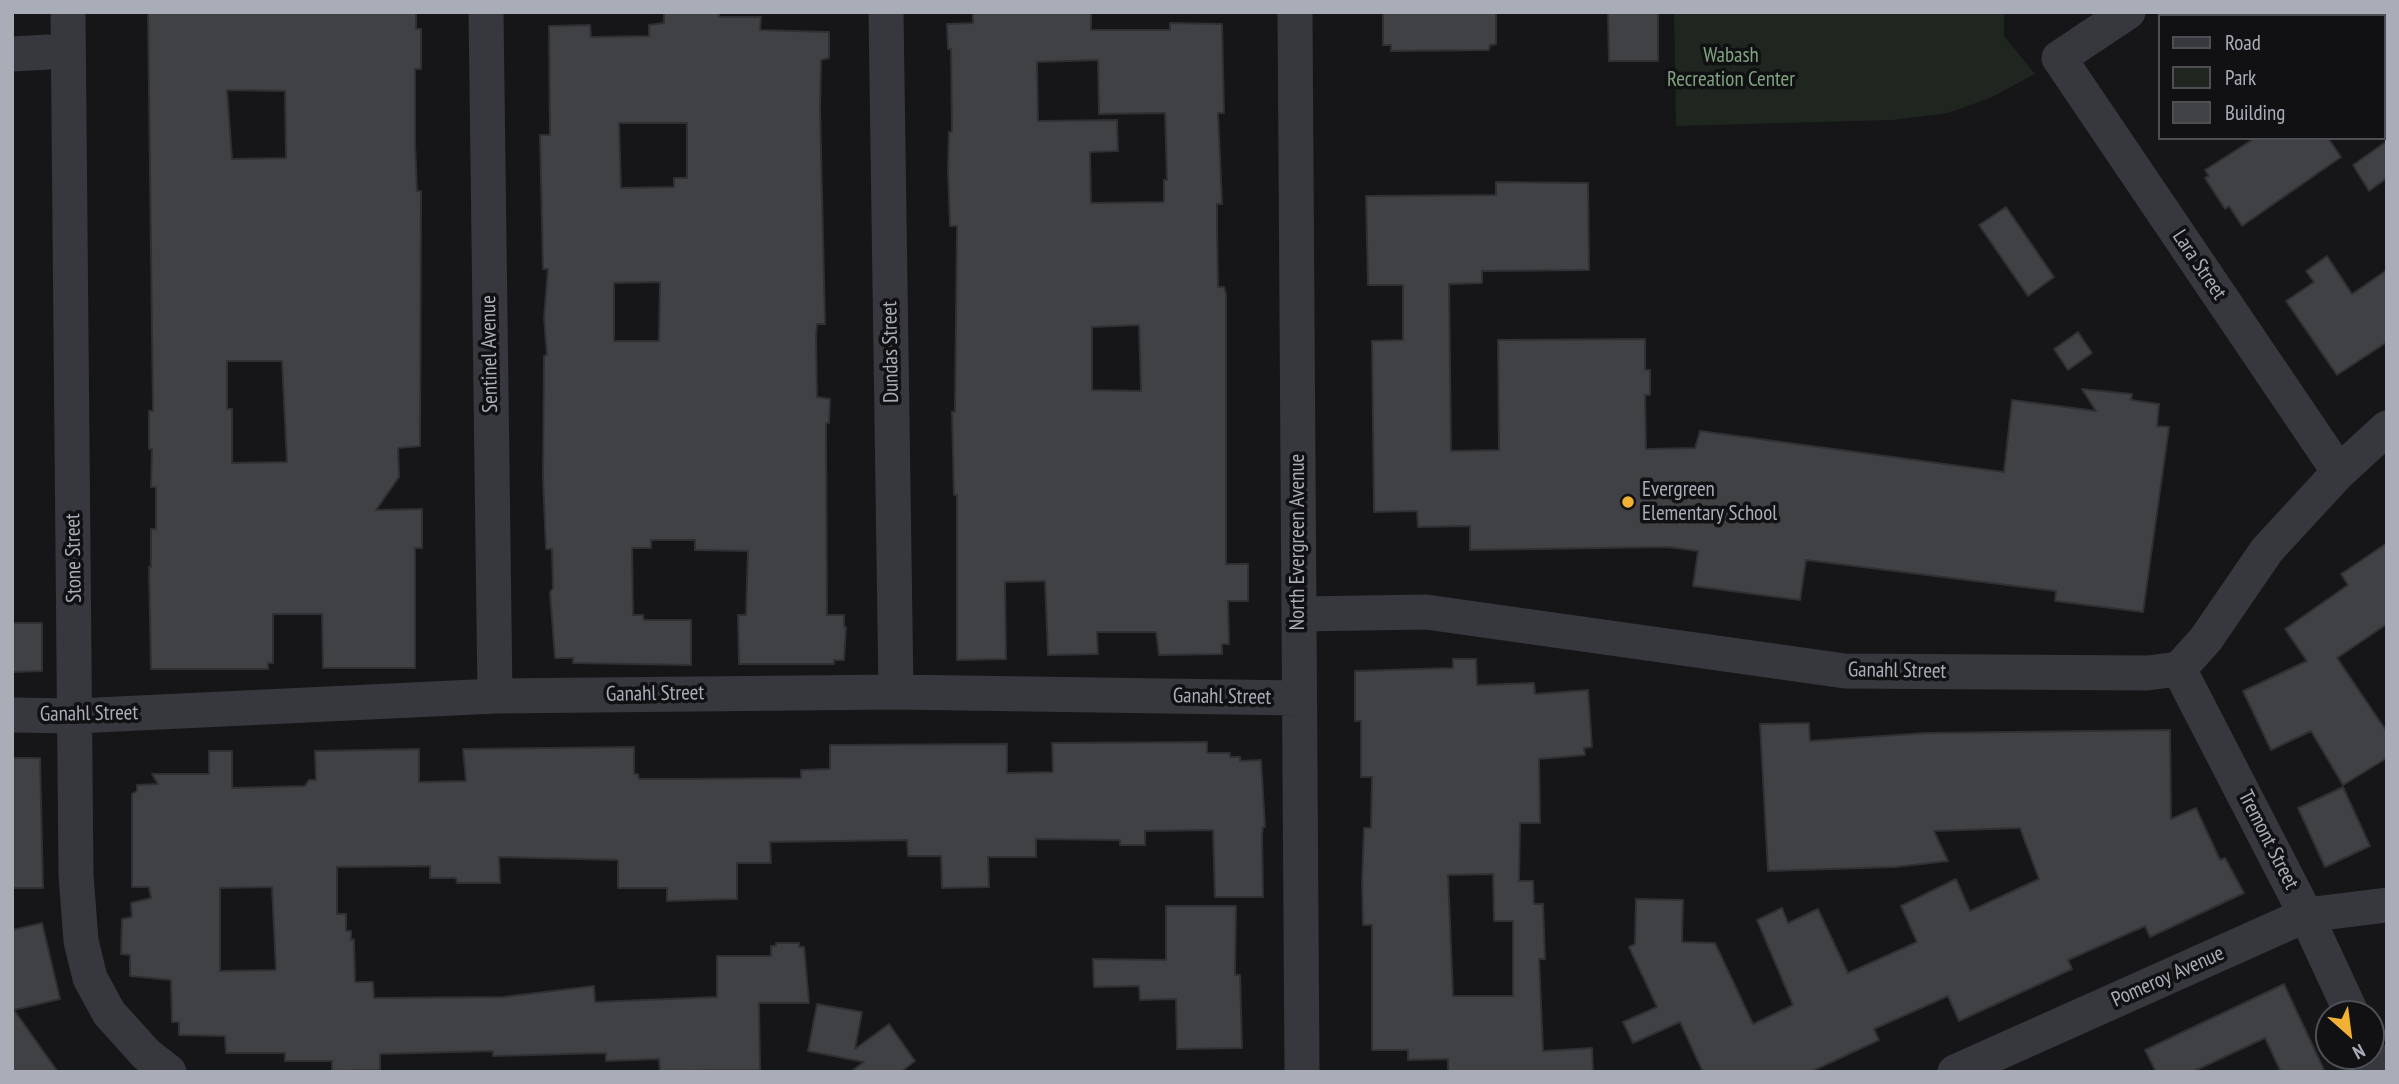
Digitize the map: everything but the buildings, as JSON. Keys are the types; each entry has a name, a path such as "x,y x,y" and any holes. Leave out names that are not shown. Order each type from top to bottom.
{"street":[{"name":"Stone Street","path":"68,12 76,875 81,941 90,978 109,1013 146,1054 169,1072"},
{"name":"Sentinel Avenue","path":"486,12 495,696"},
{"name":"Dundas Street","path":"886,12 896,692"},
{"name":"North Evergreen Avenue","path":"1295,12 1302,1072"},
{"name":"Lara Street","path":"2128,12 2059,58 2339,472"},
{"path":"12,54 67,51"},
{"path":"2179,669 2206,639 2267,550 2339,472 2387,428"},
{"name":"Ganahl Street","path":"1299,614 1426,612 1845,671 2147,673 2179,669"},
{"name":"Tremont Street","path":"2179,669 2306,915 2345,1000"},
{"name":"Ganahl Street","path":"12,715 76,716 495,696 896,692 1299,698"},
{"name":"Pomeroy Avenue","path":"1955,1072 2306,915 2387,905"}],"green space":[{"name":"Wabash Recreation Center","path":"1674,12 2004,12 2004,36 2035,74 1990,98 1948,113 1892,120 1676,126"}],"place":[{"name":"Evergreen Elementary School","path":"1628,502"}]}
